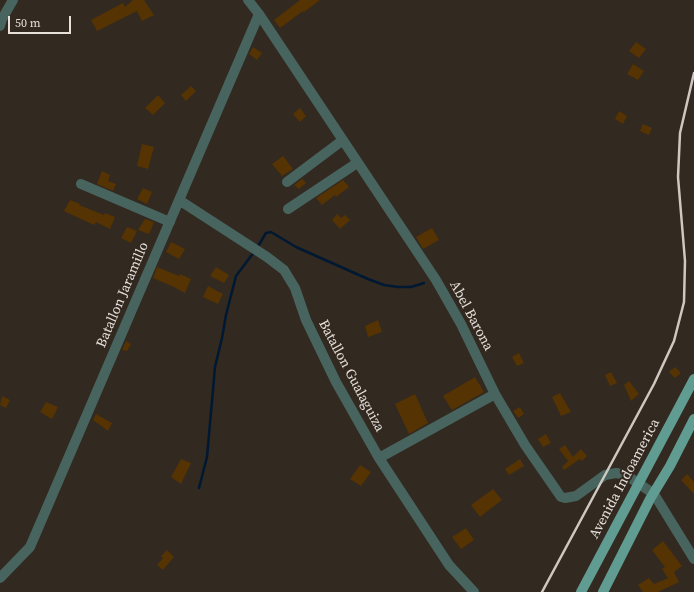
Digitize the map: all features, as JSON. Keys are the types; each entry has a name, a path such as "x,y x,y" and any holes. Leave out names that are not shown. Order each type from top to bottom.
{"main road":[{"name":"Avenida Indoamerica","path":"581,592 694,379"},
{"path":"603,592 694,418"}],"street":[{"path":"1,21 13,0"},
{"name":"Abel Barona","path":"248,0 260,14 442,291 461,324 495,394 525,445 561,497 565,498 576,496 605,475 616,473 626,475 654,494 694,559"},
{"name":"Batallon Jaramillo","path":"0,578 30,547 260,14"},
{"path":"287,182 344,140"},
{"path":"288,209 357,163"},
{"path":"80,184 170,222"},
{"name":"Batallon Gualaguiza","path":"179,200 267,257 284,270 295,288 306,320 336,382 379,458 449,565 474,592"},
{"path":"379,458 495,394"}],"building":[{"path":"133,0 144,0 154,15 142,21 137,11 97,31 91,20 123,3 125,7"},
{"path":"300,0 320,0 280,28 274,20"},
{"path":"636,42 646,49 639,58 629,51"},
{"path":"253,47 262,53 257,60 249,54"},
{"path":"633,64 644,71 638,80 627,74"},
{"path":"191,86 196,91 186,101 181,95"},
{"path":"158,95 165,103 153,115 145,108"},
{"path":"300,108 306,116 300,122 293,114"},
{"path":"619,111 627,116 623,124 615,119"},
{"path":"643,124 652,128 649,135 640,131"},
{"path":"142,144 154,147 148,169 137,166"},
{"path":"283,156 293,169 282,176 272,164"},
{"path":"102,171 110,175 108,181 116,184 113,191 97,184"},
{"path":"302,179 306,183 299,189 294,185"},
{"path":"343,180 349,187 322,205 316,198"},
{"path":"143,188 152,192 147,204 137,199"},
{"path":"70,200 104,215 105,213 115,217 110,229 96,222 94,225 64,211"},
{"path":"337,214 341,218 345,215 350,220 340,229 332,220"},
{"path":"145,219 154,222 149,234 138,230"},
{"path":"127,227 137,231 131,243 121,238"},
{"path":"432,228 439,240 423,249 416,237"},
{"path":"171,242 185,249 179,259 166,252"},
{"path":"157,267 191,279 185,293 153,278"},
{"path":"216,267 229,275 224,283 210,276"},
{"path":"208,286 223,294 218,304 203,297"},
{"path":"378,320 382,332 368,337 365,326"},
{"path":"126,341 131,344 127,351 122,350"},
{"path":"519,353 524,363 517,366 512,357"},
{"path":"675,367 681,373 675,378 669,372"},
{"path":"611,372 617,383 610,386 605,375"},
{"path":"475,377 484,392 452,410 443,396"},
{"path":"629,381 639,394 631,401 624,385"},
{"path":"560,393 571,412 561,416 552,397"},
{"path":"415,394 428,423 409,434 395,404"},
{"path":"2,396 10,400 6,408 0,405"},
{"path":"46,402 58,407 52,419 40,412"},
{"path":"520,407 524,414 518,418 513,411"},
{"path":"96,414 112,423 108,431 93,420"},
{"path":"546,434 551,443 543,447 538,439"},
{"path":"565,445 573,457 581,449 587,456 582,461 580,459 564,470 562,467 568,461 559,449"},
{"path":"181,459 191,463 181,484 171,477"},
{"path":"520,459 524,466 509,475 505,469"},
{"path":"360,465 371,472 361,486 350,479"},
{"path":"687,474 694,482 694,494 681,480"},
{"path":"493,489 502,500 480,517 471,505"},
{"path":"466,528 474,540 461,549 452,537"},
{"path":"663,541 682,566 674,572 679,582 658,592 643,592 638,585 649,578 654,584 668,578 662,569 665,567 652,550"},
{"path":"167,550 174,557 163,570 157,565 163,558 161,556"}],"waterway":[{"path":"257,248 266,233 271,232 296,247 384,285 411,287 424,283"},
{"path":"199,488 207,457 215,367 226,315 236,276 254,252"}],"railway":[{"path":"542,592 654,384 674,341 684,302 685,261 678,177 680,133 694,73"}]}
